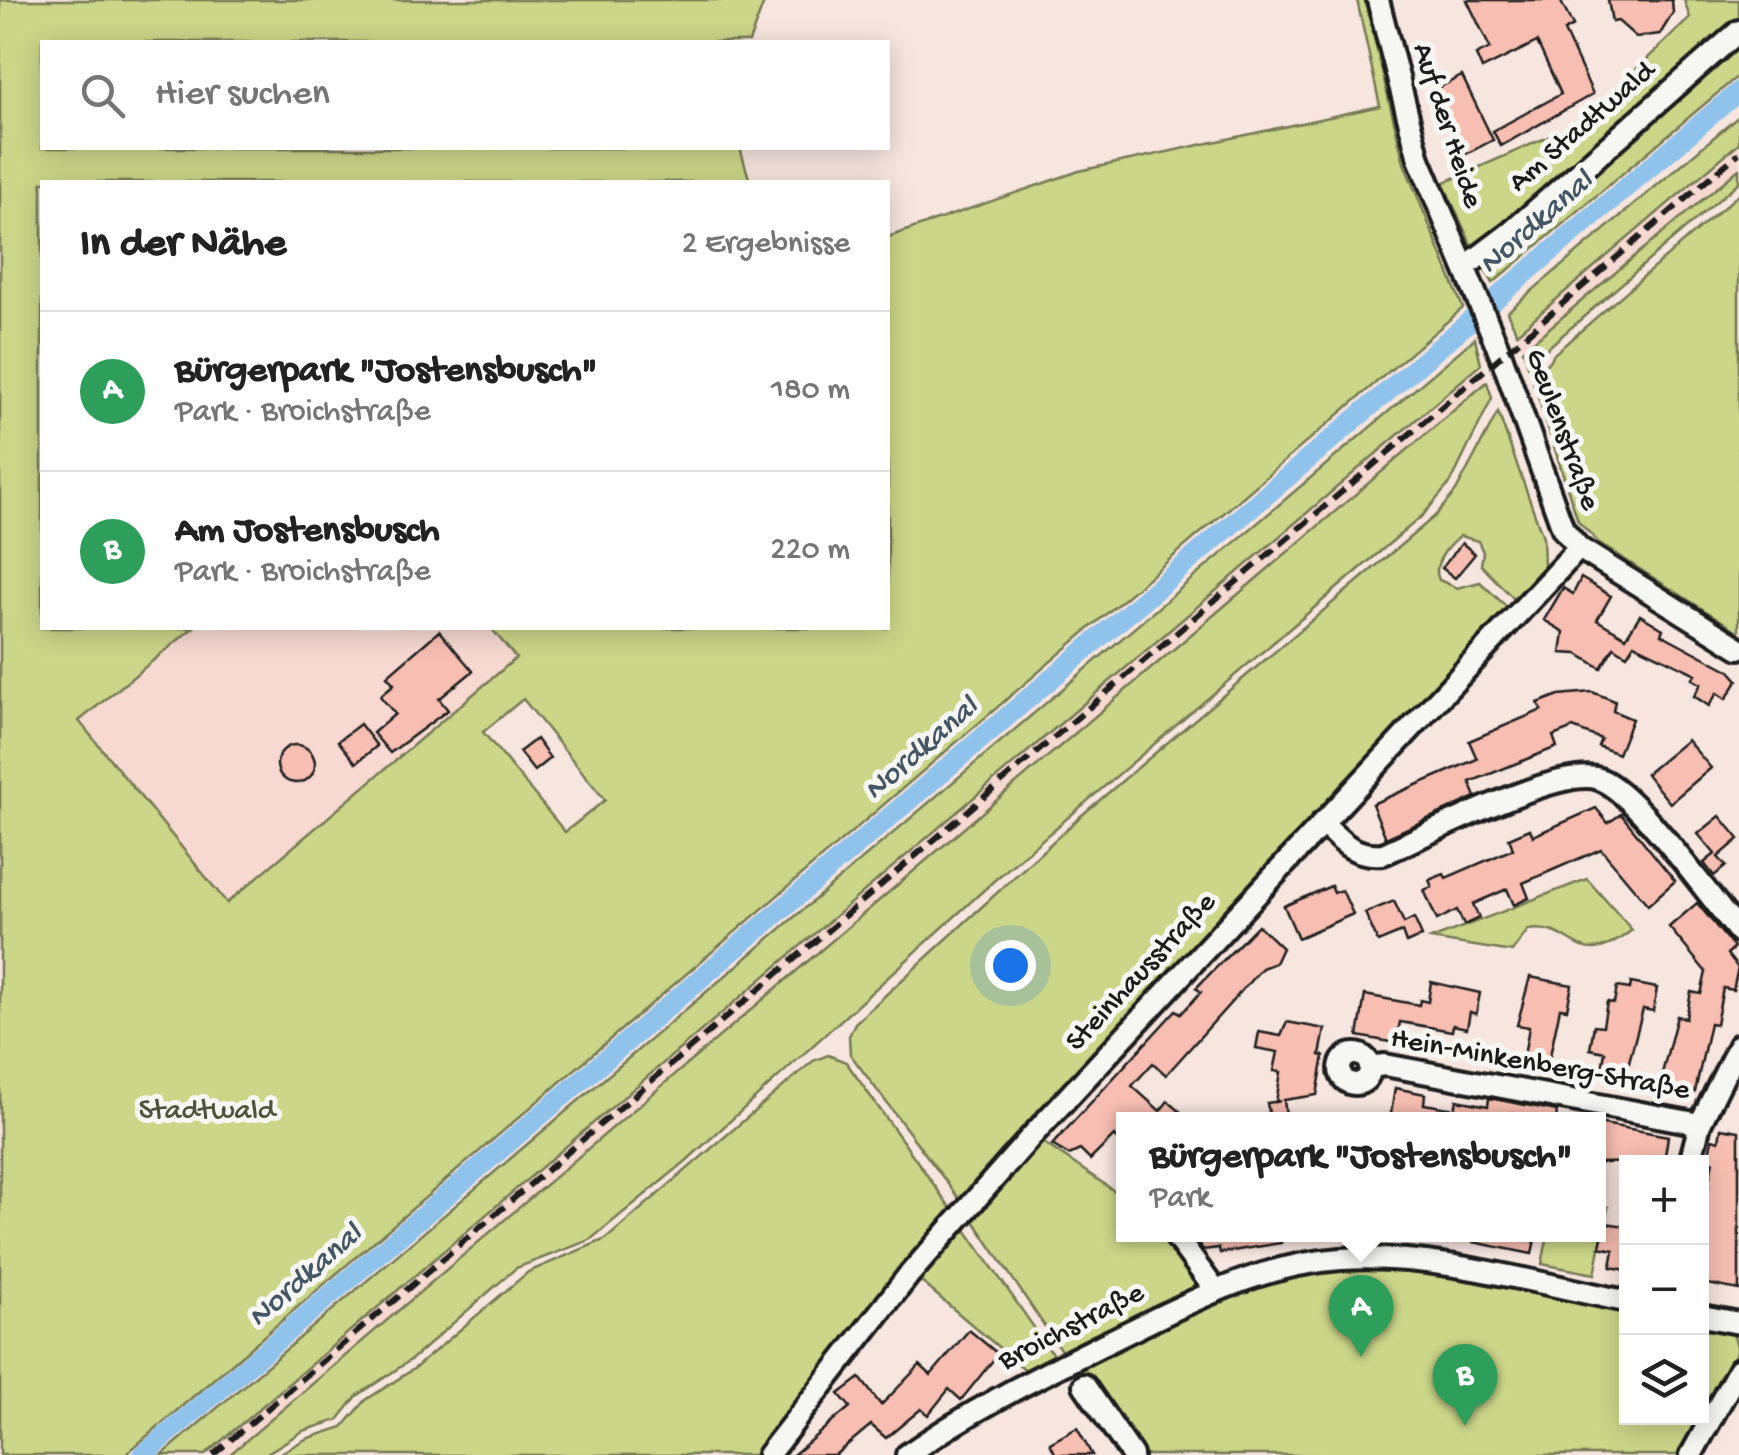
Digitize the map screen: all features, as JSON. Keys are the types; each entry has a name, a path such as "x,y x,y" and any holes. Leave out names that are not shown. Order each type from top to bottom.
{"street":[{"name":"Auf der Heide","path":"1378,0 1418,158 1465,266"},
{"name":"Am Stadtwald","path":"1465,266 1510,233 1739,31"},
{"name":"Geulenstraße","path":"1465,266 1552,506 1580,548 1739,648"},
{"name":"Steinhausstraße","path":"768,1455 954,1224 1580,548"},
{"path":"1322,824 1349,848 1365,856 1383,854 1554,781 1584,776 1601,779 1631,802 1739,932"},
{"path":"1692,1155 1700,1124 1739,1045"},
{"name":"Hein-Minkenberg-Straße","path":"1370,1067 1402,1068 1700,1124"},
{"path":"1180,1242 1215,1290"},
{"name":"Broichstraße","path":"908,1455 949,1425 1215,1290 1290,1267 1392,1259 1619,1300"},
{"path":"1709,1317 1739,1323"},
{"path":"1691,1455 1739,1370"},
{"path":"1084,1385 1132,1455"}],"shaded area":[{"path":"1739,143 1739,169 1523,350 1517,333"},
{"path":"1481,364 1487,382 229,1455 205,1455"},
{"path":"191,630 493,630 516,658 227,903 79,721"}],"green space":[{"name":"Stadtwald","path":"0,0 765,0 750,40 40,40 40,150 741,150 749,180 40,180 40,630 191,630 79,721 227,903 516,658 493,630 890,630 890,236 1079,171 1380,106 1357,0 1365,0 1404,163 1463,308 125,1455 0,1455","holes":["523,699 605,800 565,832 483,732"]},
{"path":"1684,0 1739,0 1739,23 1482,245 1471,244 1443,183 1580,123 1690,18"},
{"path":"1739,39 1739,75 1493,283 1482,264"},
{"path":"1739,116 1739,143 1517,333 1507,312"},
{"path":"1739,169 1739,182 1528,365 1523,350"},
{"path":"1739,194 1739,632 1600,544 1578,521 1533,381 1555,353"},
{"path":"1475,338 1481,364 205,1455 162,1455"},
{"path":"1487,382 1492,398 1451,482 1423,515 997,878 685,1162 590,1240 516,1268 412,1359 357,1396 338,1420 303,1431 264,1455 229,1455"},
{"path":"1498,412 1543,537 1544,566 1514,599 1481,565 1483,552 1478,541 1460,536 1451,545 1439,562 1439,580 1457,588 1480,582 1507,607 960,1200 850,1054 849,1036 855,1023 1082,815 1435,516 1456,491"},
{"path":"1587,879 1632,930 1613,943 1587,948 1544,930 1528,930 1512,952 1431,939"},
{"path":"828,1055 846,1062 952,1210 902,1265 754,1455 277,1455 306,1439 343,1427 366,1400 415,1368 528,1272 606,1239 813,1061"},
{"path":"1041,1141 1116,1192 1116,1242 1170,1242 1200,1285 1064,1355 972,1218"},
{"path":"964,1227 1056,1359 1029,1373 918,1279"},
{"path":"1547,1242 1601,1242 1595,1274 1542,1264"},
{"path":"1392,1267 1619,1306 1619,1425 1696,1425 1679,1455 1139,1455 1078,1366 1224,1294 1290,1275"},
{"path":"1709,1325 1732,1331 1738,1349 1709,1402"}],"building":[{"path":"1467,0 1560,0 1573,26 1564,31 1593,94 1501,146 1493,131 1561,94 1537,42 1482,69 1476,55 1490,48"},
{"path":"1608,0 1672,0 1673,13 1660,34 1636,37 1618,21 1612,22"},
{"path":"1462,76 1493,140 1466,154 1436,89"},
{"path":"1462,543 1475,554 1455,578 1442,568"},
{"path":"1581,578 1611,596 1597,620 1626,637 1640,615 1663,629 1661,634 1730,671 1738,680 1726,699 1717,693 1709,706 1694,696 1701,684 1692,679 1696,674 1634,644 1627,655 1614,647 1601,668 1578,654 1561,653 1564,632 1544,620 1563,588 1573,594"},
{"path":"439,631 473,671 439,699 448,710 390,753 373,733 395,714 380,696 394,684 387,676"},
{"path":"1592,692 1615,701 1613,711 1632,719 1618,754 1598,746 1601,739 1573,728 1553,736 1557,747 1470,782 1476,797 1386,838 1372,804 1477,759 1469,741 1542,710 1538,703 1559,695"},
{"path":"360,724 377,746 356,763 338,741"},
{"path":"536,739 550,758 534,771 519,752"},
{"path":"1687,740 1711,768 1670,803 1646,774"},
{"path":"296,745 310,750 315,764 310,778 296,783 282,778 277,764 282,750"},
{"path":"1596,808 1608,823 1621,814 1675,881 1648,905 1601,849 1523,883 1529,898 1514,905 1507,889 1473,904 1479,918 1464,925 1457,910 1437,920 1424,890 1432,887 1429,880 1444,874 1446,878 1513,849 1509,838 1530,829 1533,836"},
{"path":"1720,816 1739,839 1718,857 1726,866 1714,876 1704,863 1715,854 1698,834"},
{"path":"1331,886 1334,893 1342,890 1353,914 1298,938 1284,906"},
{"path":"1394,901 1404,923 1414,918 1422,936 1406,943 1402,932 1378,942 1365,913"},
{"path":"1697,903 1734,948 1727,954 1738,968 1733,990 1723,988 1716,1024 1710,1023 1695,1092 1659,1085 1677,1016 1686,1018 1691,992 1701,994 1706,972 1669,927"},
{"path":"1258,925 1282,948 1275,963 1262,968 1166,1075 1153,1063 1132,1086 1160,1111 1168,1101 1181,1112 1116,1112 1116,1138 1090,1160 1080,1150 1069,1155 1052,1145 1176,1010 1181,1014 1201,992 1196,988"},
{"path":"1530,977 1572,985 1567,1009 1560,1008 1549,1060 1524,1056 1529,1027 1517,1025"},
{"path":"1431,982 1480,993 1476,1014 1470,1012 1467,1028 1453,1025 1452,1031 1400,1022 1396,1043 1358,1036 1365,995 1419,1005 1420,1000 1428,1002"},
{"path":"1631,983 1657,988 1653,1011 1643,1009 1626,1073 1602,1069 1605,1052 1590,1049 1594,1025 1603,1026 1607,1002 1614,1003 1617,987 1630,989"},
{"path":"1287,1022 1325,1029 1317,1095 1284,1100 1286,1112 1269,1112 1267,1103 1276,1102 1281,1072 1274,1071 1278,1052 1256,1048 1259,1032 1281,1036"},
{"path":"1395,1088 1425,1094 1424,1104 1455,1109 1457,1100 1488,1106 1489,1098 1557,1111 1557,1112 1391,1112"},
{"path":"1606,1124 1668,1136 1665,1155 1619,1155 1619,1163 1606,1163"},
{"path":"1721,1128 1739,1131 1739,1290 1709,1284 1709,1181 1713,1161 1709,1155 1712,1139 1719,1141"},
{"path":"1606,1223 1619,1225 1619,1269 1611,1267 1614,1250 1600,1247 1601,1242 1606,1242"},
{"path":"1198,1242 1281,1242 1220,1253 1219,1248 1203,1250"},
{"path":"1473,1242 1534,1242 1532,1254"},
{"path":"969,1330 998,1354 961,1400 949,1389 928,1415 921,1409 886,1438 871,1425 835,1455 793,1455 850,1407 839,1394 860,1378 881,1405 920,1365 931,1375"},
{"path":"1077,1428 1092,1455 1056,1455 1050,1443"}],"waterway":[{"name":"Nordkanal","path":"143,1455 1739,91"}],"railway":[{"path":"213,1455 1739,153"}],"place":[{"name":"Bürgerpark \"Jostensbusch\"","path":"1361,1357"},
{"name":"Am Jostensbusch","path":"1465,1426"}]}
